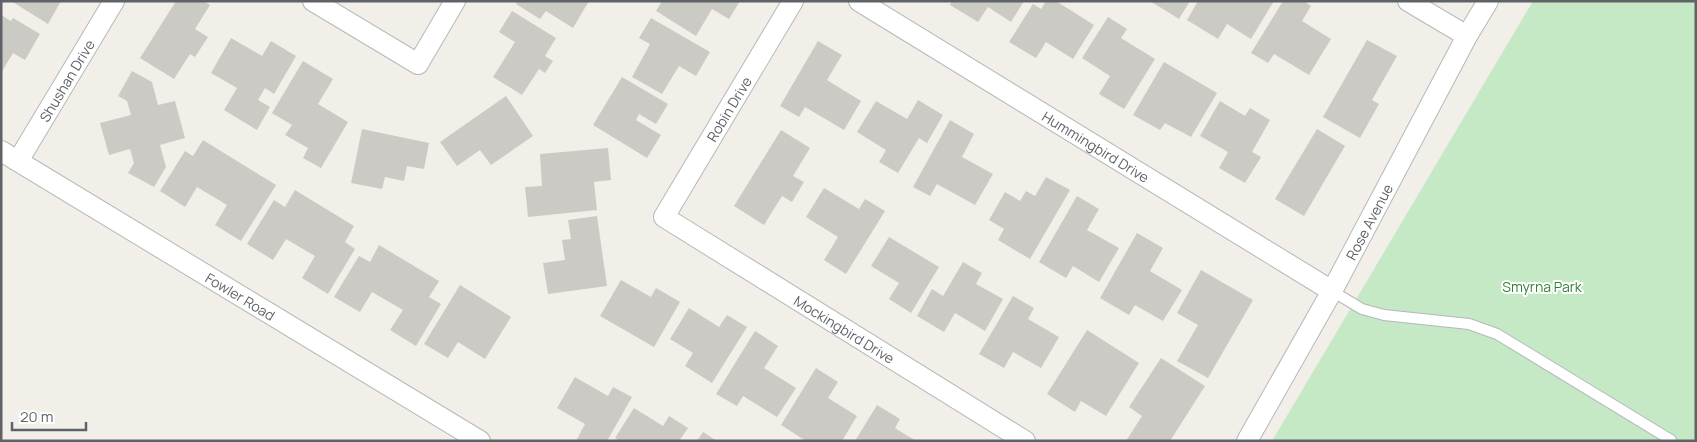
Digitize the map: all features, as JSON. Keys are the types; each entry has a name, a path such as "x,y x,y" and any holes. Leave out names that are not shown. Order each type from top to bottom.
{"street":[{"name":"Shushan Drive","path":"10,156 114,1"},
{"path":"313,1 418,64 455,1"},
{"name":"Robin Drive","path":"664,217 793,1"},
{"name":"Hummingbird Drive","path":"859,1 1332,292"},
{"path":"1408,1 1467,36"},
{"name":"Rose Avenue","path":"1246,441 1332,292 1467,36 1488,1"},
{"name":"Fowler Road","path":"10,156 480,441"},
{"name":"Mockingbird Drive","path":"664,217 1024,441"}],"lane":[{"path":"1332,292 1362,308 1384,315 1469,324 1497,334 1670,440"}],"green space":[{"name":"Smyrna Park","path":"1533,1 1696,1 1696,441 1272,441"}],"building":[{"path":"11,1 61,1 48,24"},
{"path":"176,1 203,1 210,5 195,29 208,37 195,57 190,54 174,79 140,58"},
{"path":"518,1 589,1 573,28 546,11 540,19 516,4"},
{"path":"662,1 740,1 729,19 712,9 696,36 656,11"},
{"path":"952,1 1024,1 1011,22 988,7 978,22 950,5"},
{"path":"1046,1 1056,1 1094,25 1073,59 1046,42 1036,58 1009,42 1033,4 1041,9"},
{"path":"1150,1 1190,1 1179,19"},
{"path":"1198,1 1274,1 1251,39 1227,24 1218,39 1187,20"},
{"path":"1283,1 1304,1 1311,6 1302,21 1331,39 1309,75 1274,54 1268,63 1251,53"},
{"path":"512,11 556,38 545,56 553,61 545,73 539,69 522,95 493,77 515,42 499,32"},
{"path":"1,15 11,21 13,18 40,34 25,60 13,53 1,73"},
{"path":"1108,17 1127,29 1121,38 1155,59 1124,109 1099,94 1110,76 1082,58"},
{"path":"651,18 710,52 696,76 679,66 662,94 632,77 650,44 639,38"},
{"path":"231,38 262,56 271,41 296,56 274,94 265,88 258,100 270,107 257,130 224,110 237,88 211,73"},
{"path":"1367,40 1397,56 1372,100 1379,104 1360,138 1323,117"},
{"path":"818,41 842,55 827,80 861,101 844,130 805,107 799,117 780,106"},
{"path":"303,61 333,79 318,104 348,122 321,168 303,158 308,148 285,135 292,125 272,113"},
{"path":"1164,62 1217,93 1191,137 1165,123 1160,130 1133,115"},
{"path":"132,71 152,82 158,105 175,101 185,138 160,145 166,167 154,187 128,173 134,163 130,149 109,155 100,123 131,115 127,101 118,96"},
{"path":"622,77 668,104 656,124 639,114 636,120 661,135 647,158 593,125"},
{"path":"506,96 533,136 491,165 480,150 457,166 440,142"},
{"path":"918,100 943,115 927,143 919,138 898,173 879,162 886,150 857,132 876,101 907,119"},
{"path":"1220,101 1245,116 1250,108 1270,120 1252,152 1261,157 1245,183 1219,168 1228,152 1200,136"},
{"path":"950,120 974,134 962,157 993,174 975,205 937,184 930,196 913,187"},
{"path":"362,129 429,143 424,169 407,166 404,181 385,177 382,189 351,183"},
{"path":"1317,129 1345,146 1304,216 1275,199"},
{"path":"781,130 810,148 793,176 804,182 792,202 782,196 764,225 734,206"},
{"path":"203,140 276,185 241,241 215,225 227,205 197,187 185,207 160,191 185,151 193,156"},
{"path":"608,148 611,180 594,182 597,210 528,217 525,187 542,186 540,154"},
{"path":"1046,177 1070,190 1030,259 998,240 1004,229 989,220 1005,192 1020,201 1026,191 1035,196"},
{"path":"824,188 859,209 865,199 885,211 846,274 824,260 838,237 806,217"},
{"path":"295,190 354,226 345,242 355,249 328,294 302,278 315,256 286,239 273,260 247,244 274,200 285,207"},
{"path":"1077,196 1099,209 1087,230 1119,248 1099,282 1073,266 1066,278 1039,262"},
{"path":"597,216 607,286 548,294 543,263 565,260 562,240 571,239 568,220"},
{"path":"1137,233 1163,248 1150,271 1182,290 1163,321 1135,305 1129,315 1100,298"},
{"path":"889,237 939,267 911,313 889,299 899,283 871,266"},
{"path":"379,245 439,281 429,297 441,304 416,346 390,330 403,310 372,292 360,312 334,297 359,256 370,262"},
{"path":"963,262 982,273 976,284 1003,299 985,331 955,313 944,332 917,316 932,289 943,296"},
{"path":"1201,270 1253,300 1208,378 1177,361 1198,325 1177,313"},
{"path":"621,280 651,297 656,288 680,302 654,347 600,316"},
{"path":"460,285 511,317 485,359 458,342 448,358 424,344"},
{"path":"1013,296 1034,308 1028,319 1059,337 1041,368 1013,352 1004,368 979,354"},
{"path":"689,308 719,327 727,315 747,327 712,383 685,366 693,353 670,339"},
{"path":"1087,330 1139,363 1106,416 1081,401 1075,412 1047,394"},
{"path":"755,331 778,346 764,368 796,388 777,417 743,396 737,406 716,394"},
{"path":"1161,358 1205,386 1170,441 1126,441 1142,416 1129,407"},
{"path":"816,368 838,382 828,398 857,416 842,441 806,441 781,425"},
{"path":"575,377 608,396 613,387 632,397 607,441 576,441 585,424 557,408"},
{"path":"877,405 900,419 895,428 916,441 855,441"},
{"path":"634,408 663,426 669,416 688,428 679,441 619,441 615,438"},
{"path":"703,432 717,441 697,441"}]}
